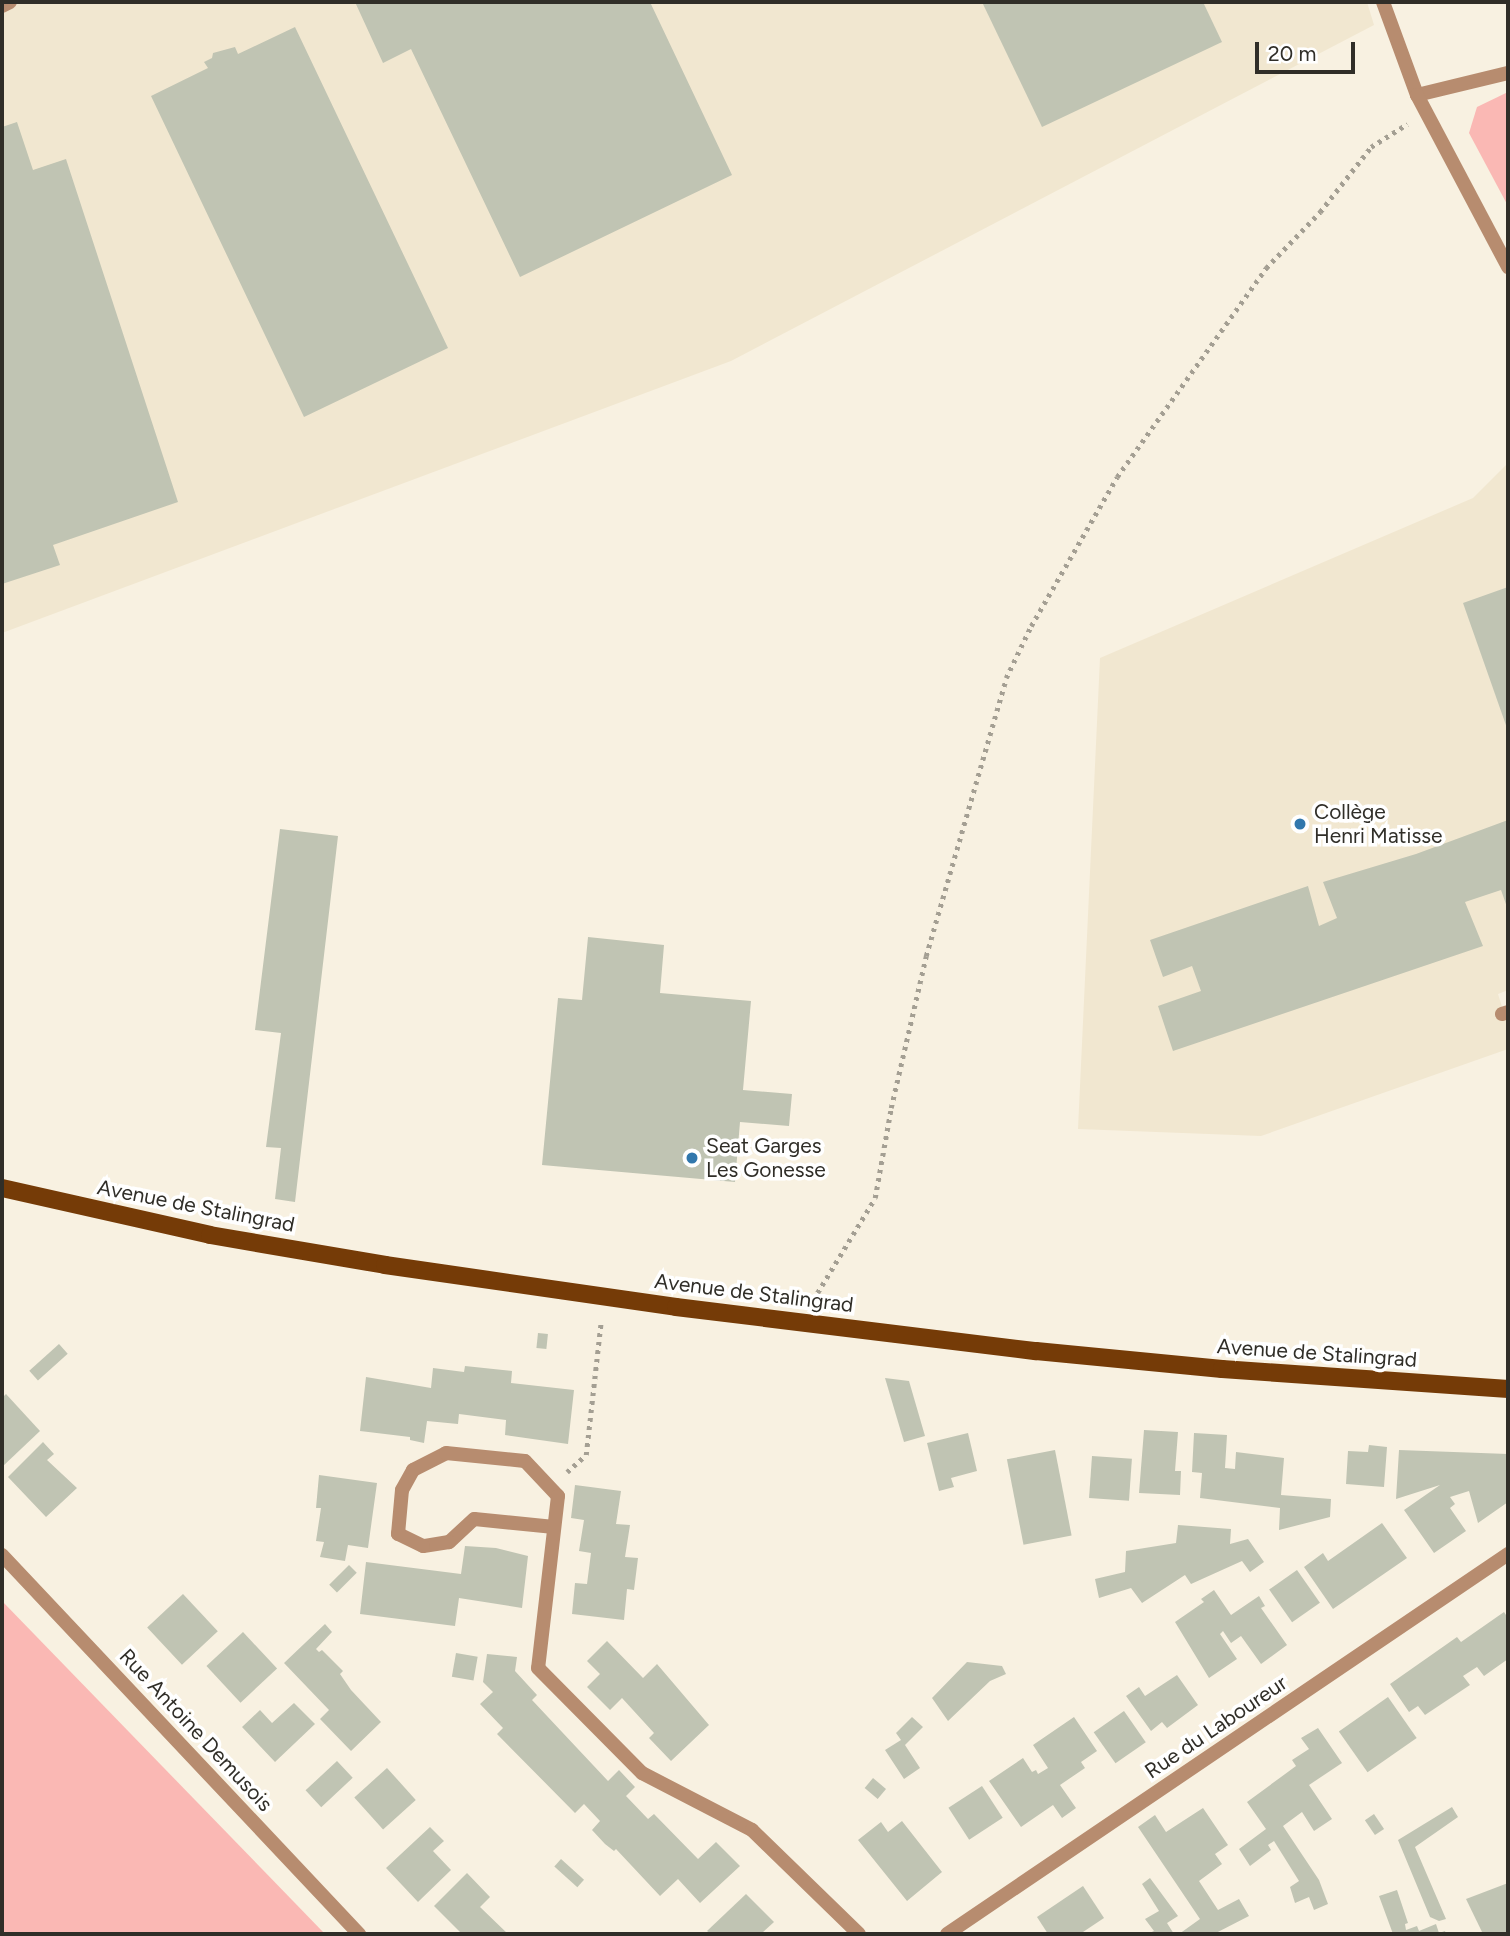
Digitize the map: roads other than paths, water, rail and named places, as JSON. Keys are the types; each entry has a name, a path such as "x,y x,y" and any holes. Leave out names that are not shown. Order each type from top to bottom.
{"main road":[{"name":"Avenue de Stalingrad","path":"2,1188 210,1235 604,1297 1035,1352 1209,1368 1508,1389"}],"street":[{"path":"2,6 10,2"},
{"path":"1383,2 1425,112 1508,267"},
{"path":"1417,95 1508,73"},
{"path":"554,1527 474,1519 449,1542 424,1546 398,1534 402,1490 413,1470 446,1453 525,1461 558,1496 538,1668 642,1773 752,1830 859,1934"},
{"name":"Rue du Laboureur","path":"947,1934 1508,1553"},
{"name":"Rue Antoine Demusois","path":"2,1555 359,1934"}],"place":[{"name":"Collège Henri Matisse","path":"1300,824"},
{"name":"Seat Garges Les Gonesse","path":"692,1158"}]}
